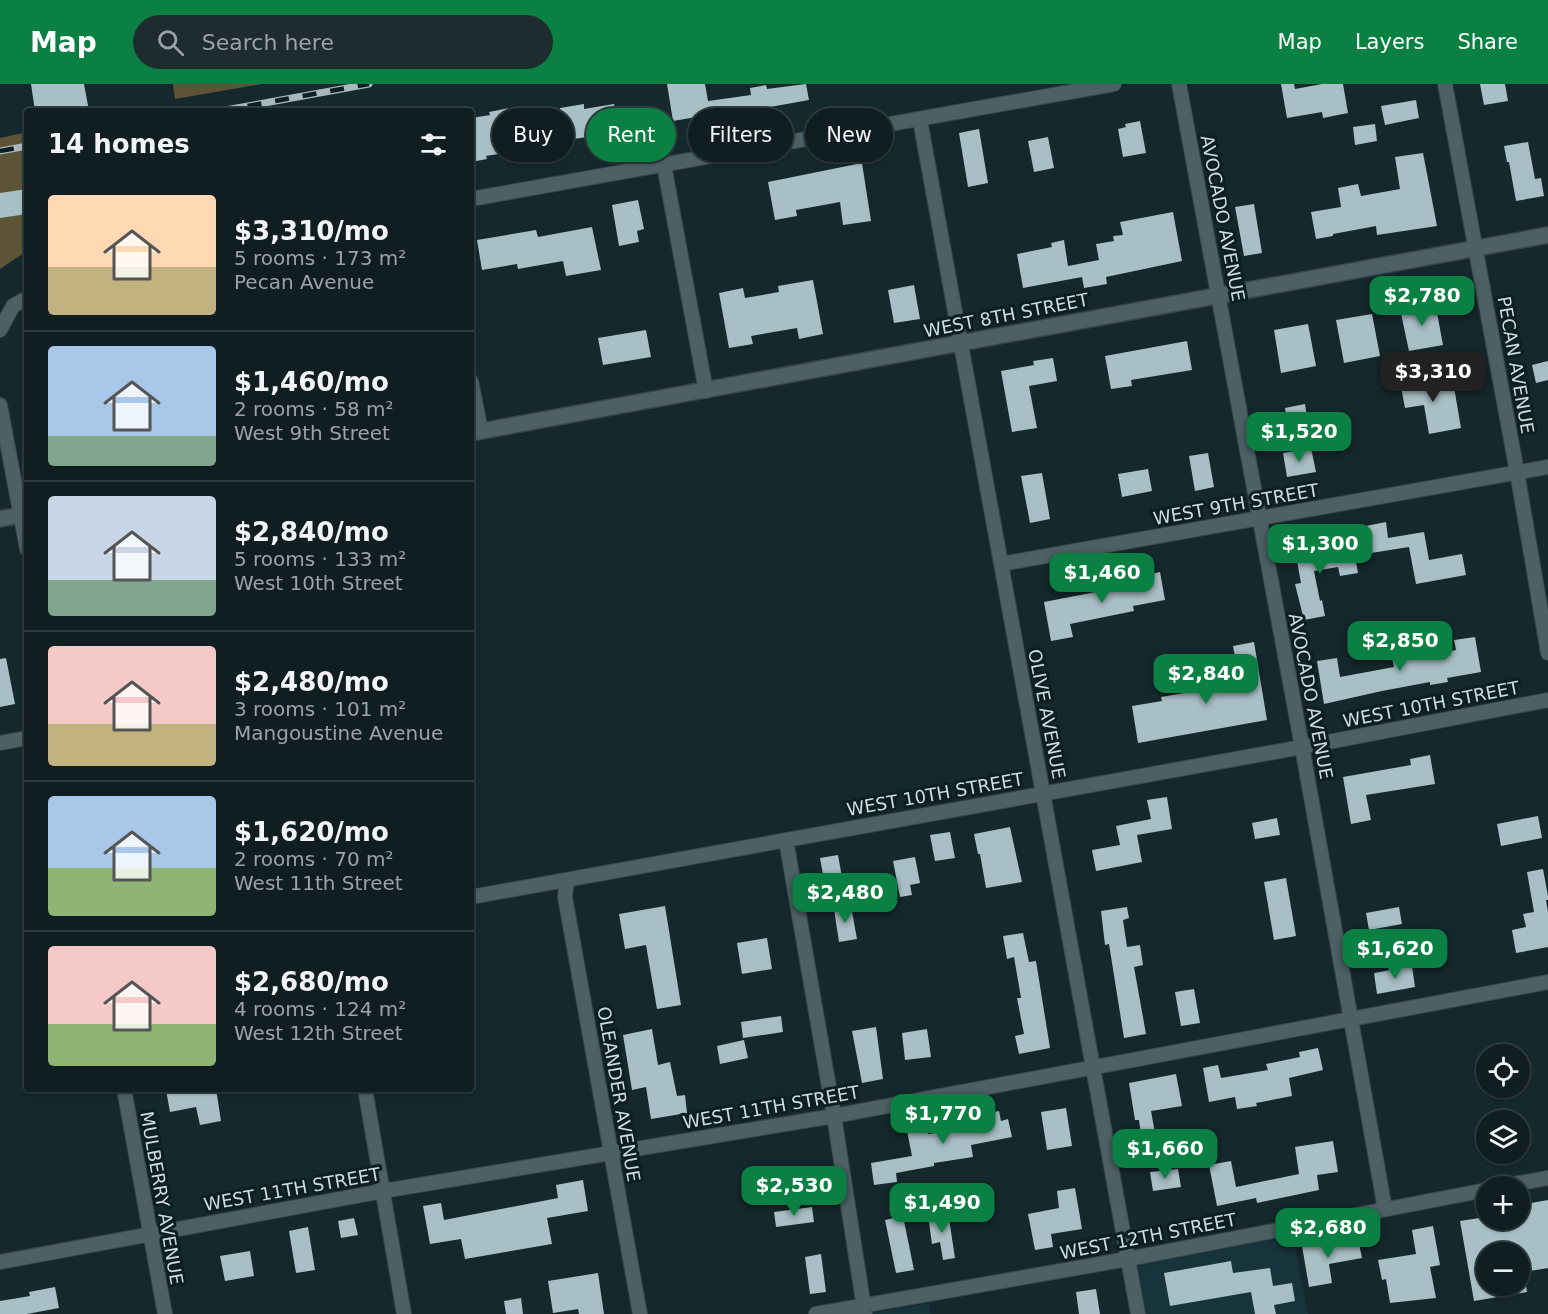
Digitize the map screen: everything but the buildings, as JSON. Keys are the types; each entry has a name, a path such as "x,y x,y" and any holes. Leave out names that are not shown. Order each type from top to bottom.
{"street":[{"path":"474,199 1114,84"},
{"name":"AVOCADO AVENUE","path":"1179,84 1220,295 1385,1209"},
{"name":"PECAN AVENUE","path":"1445,84 1548,653"},
{"name":"OLIVE AVENUE","path":"920,120 1138,1314"},
{"path":"664,165 706,392"},
{"name":"WEST 8TH STREET","path":"476,432 706,392 962,342 1548,235"},
{"path":"0,330 13,306 24,300"},
{"path":"0,405 24,514 0,519"},
{"path":"474,412 476,432"},
{"name":"WEST 9TH STREET","path":"1001,564 1548,467"},
{"name":"WEST 10TH STREET","path":"474,896 1302,747 1548,700"},
{"path":"0,743 24,739"},
{"path":"786,840 865,1310"},
{"name":"OLEANDER AVENUE","path":"567,880 565,897 640,1314"},
{"name":"WEST 11TH STREET","path":"0,1262 383,1191 834,1116 1548,982"},
{"name":"MULBERRY AVENUE","path":"125,1092 165,1314"},
{"path":"366,1092 404,1314"},
{"path":"1530,1181 1548,1178"},
{"name":"WEST 12TH STREET","path":"816,1314 865,1310 1476,1192"}],"shaded area":[{"path":"173,84 262,84 175,99"},
{"path":"24,133 24,253 0,269 0,138"},
{"path":"1293,1236 1308,1314 1146,1314 1137,1266"},
{"path":"929,1303 931,1314 873,1314 873,1313"}],"railway":[{"path":"237,108 369,84"},
{"path":"0,151 24,147"}]}
